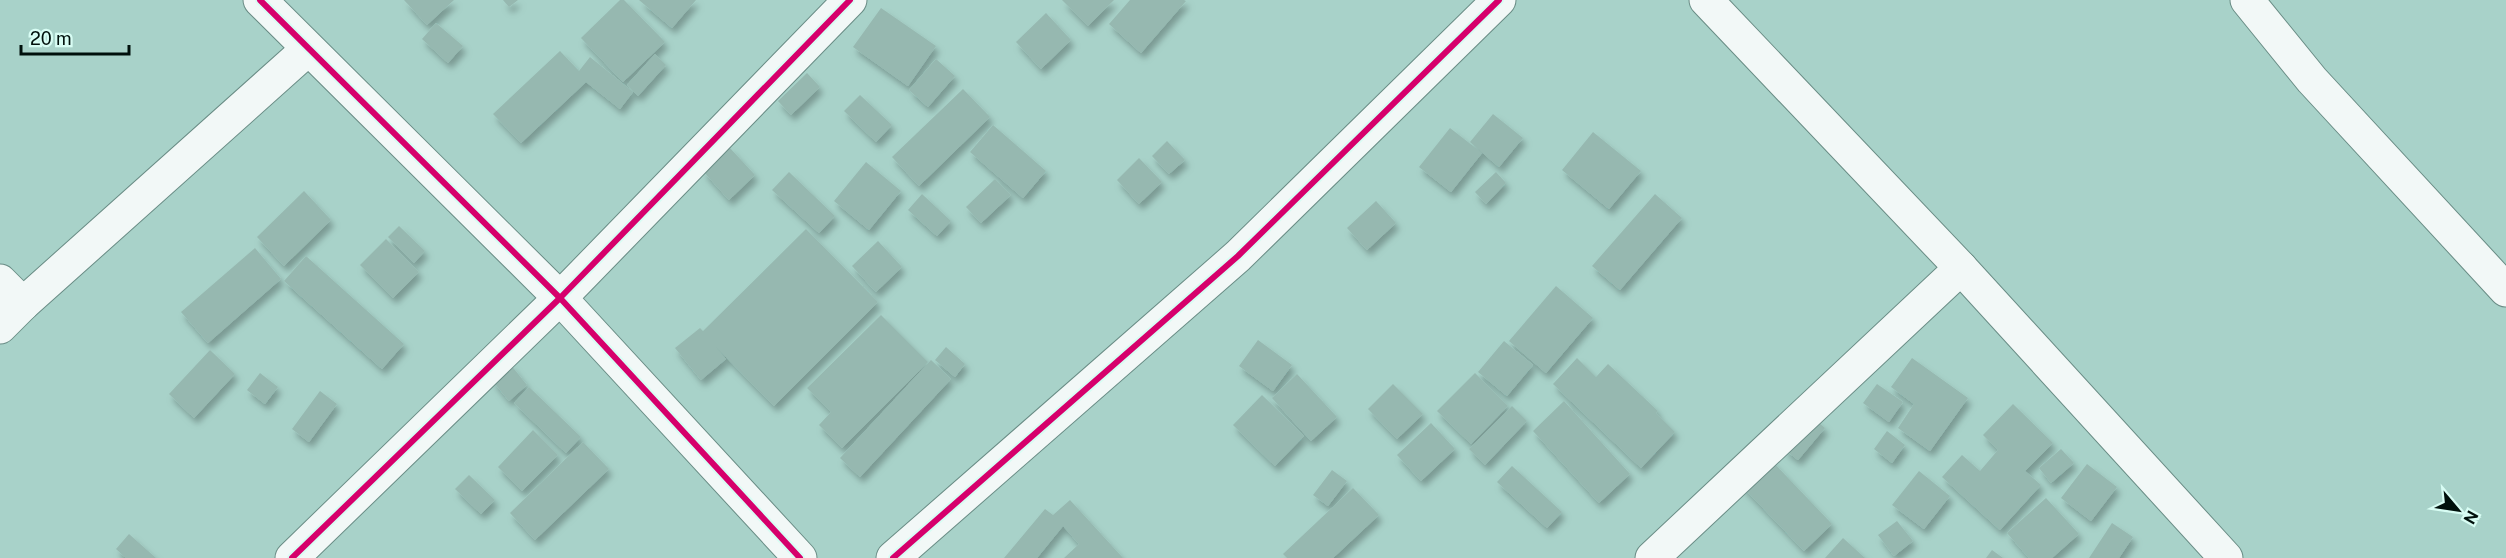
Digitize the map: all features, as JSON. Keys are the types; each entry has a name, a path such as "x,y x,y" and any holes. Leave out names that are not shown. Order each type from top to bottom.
{"street":[{"path":"260,0 560,298 800,558"},
{"path":"893,558 1238,256 1499,0"},
{"path":"1706,0 1961,268 2223,557"},
{"path":"2247,0 2312,80 2506,290"},
{"path":"292,558 560,298 833,6"},
{"path":"0,327 308,49"},
{"path":"1652,558 1961,268"},
{"path":"0,281 23,304"}],"building":[{"path":"404,0 454,0 427,25"},
{"path":"503,0 518,0 509,7"},
{"path":"620,0 624,0 665,42 623,82 581,38"},
{"path":"639,0 696,0 672,28"},
{"path":"1062,0 1114,0 1088,26"},
{"path":"1130,0 1186,1 1141,53 1109,24"},
{"path":"881,8 936,46 908,86 853,47"},
{"path":"1046,13 1071,40 1041,69 1016,42"},
{"path":"436,23 463,46 448,63 422,39"},
{"path":"560,51 579,71 590,57 633,92 620,109 586,82 521,143 493,114"},
{"path":"655,54 666,65 638,96 627,85"},
{"path":"936,59 955,76 928,107 909,90"},
{"path":"807,73 820,87 791,115 778,101"},
{"path":"963,89 990,117 919,186 892,157"},
{"path":"860,95 892,125 876,142 844,111"},
{"path":"1493,114 1523,138 1499,167 1470,142"},
{"path":"993,125 1046,171 1023,198 970,152"},
{"path":"1450,128 1482,153 1451,192 1419,167"},
{"path":"1593,132 1641,171 1609,209 1562,170"},
{"path":"1167,141 1185,160 1169,174 1152,156"},
{"path":"729,147 755,175 729,200 703,171"},
{"path":"1139,158 1162,182 1139,204 1117,180"},
{"path":"866,162 901,191 869,230 834,201"},
{"path":"789,172 835,216 819,233 772,190"},
{"path":"1496,172 1506,183 1486,204 1475,192"},
{"path":"995,179 1011,195 981,223 966,207"},
{"path":"304,191 331,220 284,266 257,237"},
{"path":"922,194 951,221 937,236 908,210"},
{"path":"1655,194 1682,218 1620,290 1592,266"},
{"path":"1376,201 1396,223 1367,250 1347,228"},
{"path":"399,226 425,251 414,263 388,237"},
{"path":"806,229 878,302 774,406 716,347 726,359 701,380 675,348 700,328 703,331"},
{"path":"386,239 419,272 393,298 360,265"},
{"path":"878,241 902,267 876,292 852,266"},
{"path":"255,248 281,279 208,343 181,312"},
{"path":"306,256 404,344 382,369 284,281"},
{"path":"1556,286 1593,318 1546,373 1509,341"},
{"path":"881,315 928,362 842,448 819,425 831,412 807,388"},
{"path":"1258,340 1292,365 1273,391 1239,366"},
{"path":"1504,341 1533,365 1507,396 1478,372"},
{"path":"946,347 965,364 955,377 935,360"},
{"path":"210,350 235,374 194,418 169,394"},
{"path":"1577,358 1596,377 1608,364 1658,411 1656,413 1675,432 1641,468 1553,384"},
{"path":"1912,358 1968,398 1930,451 1898,428 1914,404 1891,387"},
{"path":"931,360 951,379 860,477 840,458"},
{"path":"510,364 527,385 509,401 492,380"},
{"path":"260,373 278,387 265,404 247,390"},
{"path":"1475,373 1508,406 1471,444 1437,411"},
{"path":"1297,374 1337,417 1311,441 1272,398"},
{"path":"1393,384 1423,414 1397,439 1368,409"},
{"path":"1877,384 1903,402 1889,422 1863,403"},
{"path":"529,387 581,437 566,453 514,403"},
{"path":"320,391 337,404 309,442 292,429"},
{"path":"1262,395 1304,436 1275,466 1233,425"},
{"path":"1564,401 1630,474 1599,503 1533,431"},
{"path":"2013,404 2053,443 2025,471 2041,485 2000,530 1942,477 1962,455 1980,471 1998,450 1983,435"},
{"path":"1512,406 1527,421 1485,465 1469,449"},
{"path":"1811,416 1825,428 1798,460 1784,449"},
{"path":"1431,423 1455,449 1421,481 1397,455"},
{"path":"533,430 558,455 522,491 498,467"},
{"path":"1887,431 1905,445 1892,463 1874,449"},
{"path":"583,442 609,469 535,540 510,513"},
{"path":"2061,449 2074,463 2051,483 2039,468"},
{"path":"1769,458 1832,524 1804,551 1741,485"},
{"path":"2087,464 2117,487 2091,521 2061,498"},
{"path":"1512,466 1562,512 1547,528 1497,482"},
{"path":"1332,470 1347,481 1328,506 1313,495"},
{"path":"1919,471 1950,496 1924,529 1892,505"},
{"path":"469,475 495,500 481,514 455,489"},
{"path":"1353,488 1379,515 1333,558 1287,558 1283,554"},
{"path":"2046,498 2079,534 2052,558 2029,558 2007,533"},
{"path":"1070,500 1123,558 1064,558 1079,544 1063,526 1037,558 1004,558 1045,509 1053,515"},
{"path":"1897,521 1913,541 1894,556 1878,535"},
{"path":"2112,523 2133,537 2119,558 2089,558"},
{"path":"129,534 156,558 126,558 116,549"},
{"path":"1843,538 1865,558 1825,558"},
{"path":"1992,550 2003,558 1986,558"}],"cycle path":[{"path":"260,0 560,298 800,558"},
{"path":"292,558 560,298 850,0"},
{"path":"893,558 1238,256 1499,0"}]}
